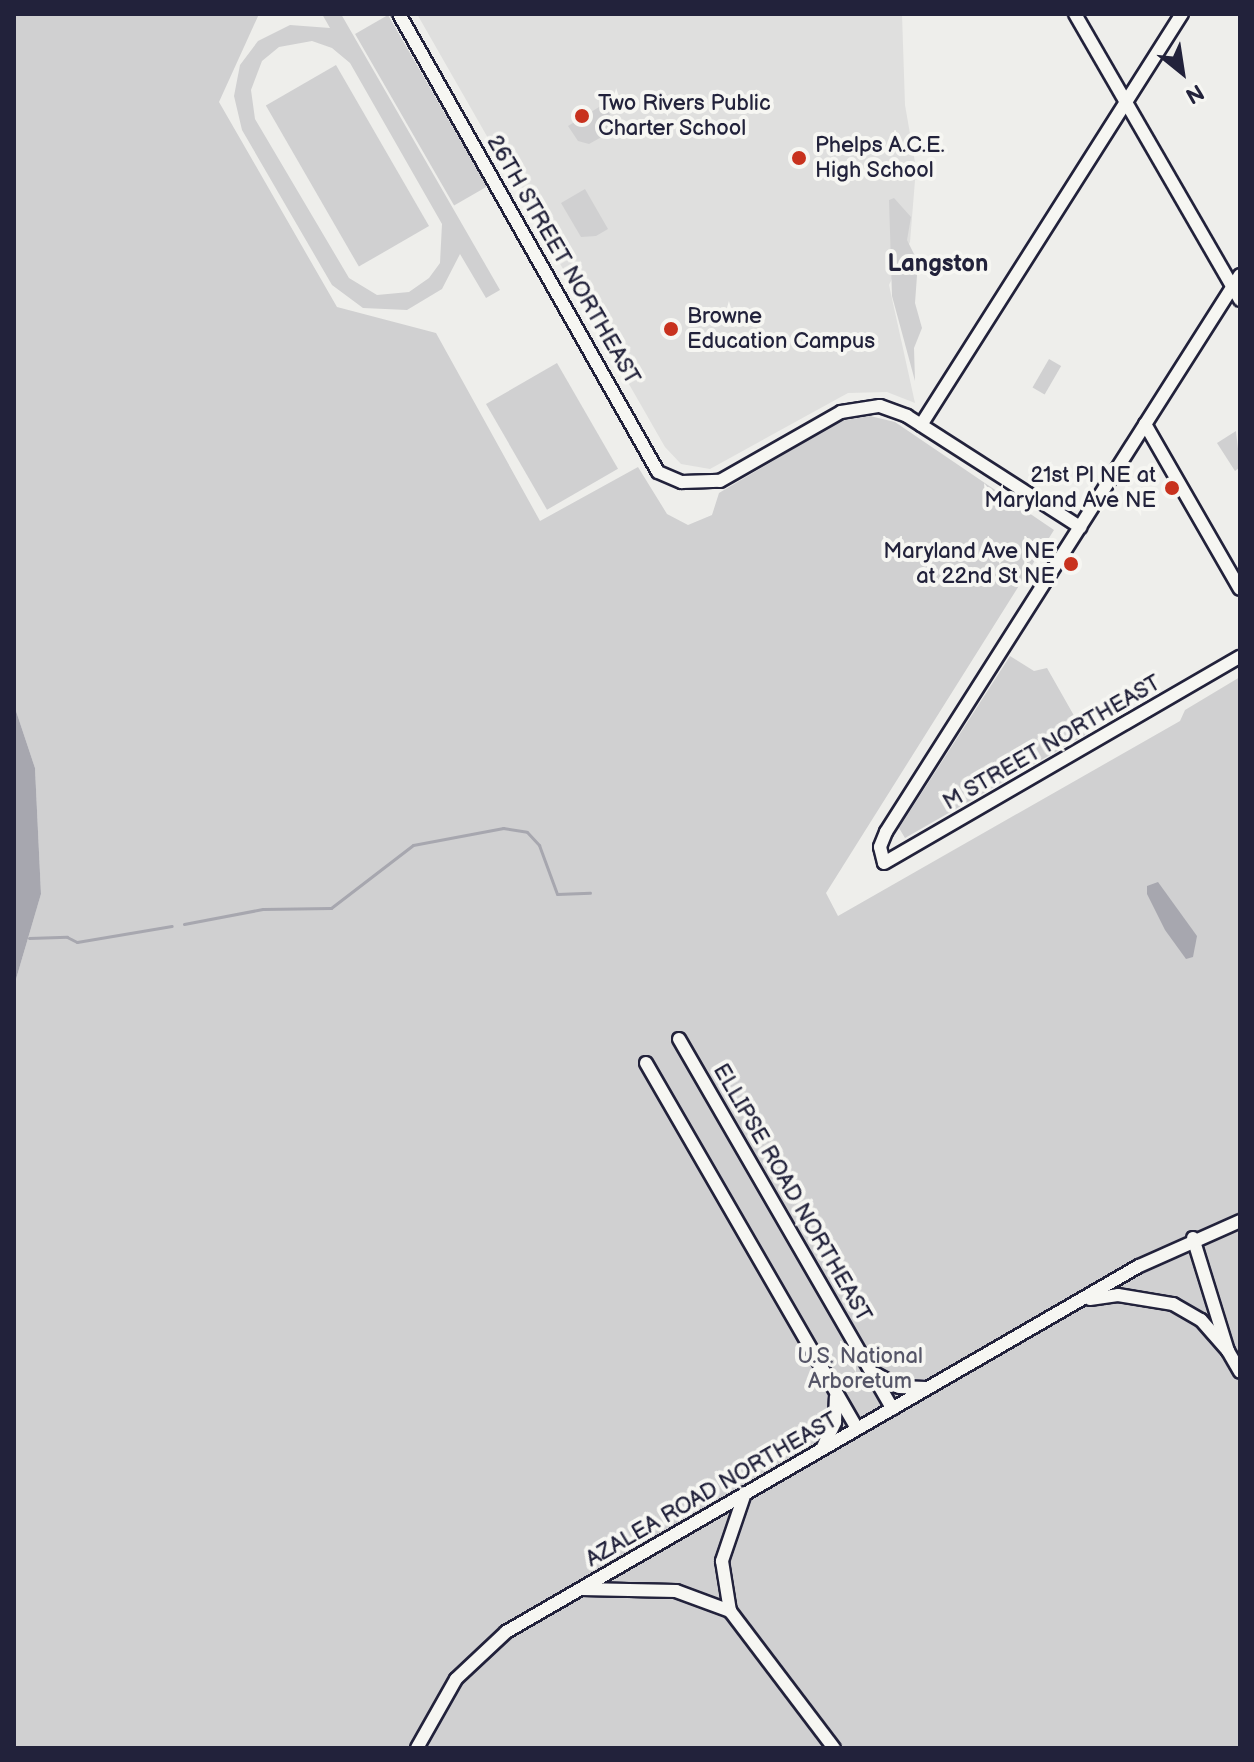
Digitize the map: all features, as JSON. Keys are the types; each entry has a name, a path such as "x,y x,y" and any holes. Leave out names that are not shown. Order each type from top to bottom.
{"street":[{"name":"26TH STREET NORTHEAST","path":"399,14 658,472 682,482 720,481 853,407 886,407 921,425"},
{"path":"1075,14 1236,281 1240,300"},
{"path":"1182,14 921,425 1080,527 1236,281"},
{"path":"1145,424 1240,589"},
{"name":"M STREET NORTHEAST","path":"1080,527 886,832 880,847 884,863 1240,657"},
{"name":"ELLIPSE ROAD NORTHEAST","path":"679,1039 893,1409"},
{"path":"646,1063 857,1429"},
{"name":"AZALEA ROAD NORTHEAST","path":"417,1748 443,1698 474,1658 533,1617 1079,1301 1193,1238 1240,1221"},
{"path":"1193,1238 1228,1351 1240,1372"},
{"name":"AZALEA ROAD NORTHEAST","path":"1079,1301 1118,1295 1173,1304 1201,1320 1228,1351"},
{"path":"869,1367 899,1387 929,1388"},
{"path":"819,1451 835,1422 833,1386"},
{"path":"745,1493 722,1561 730,1611 834,1748"},
{"path":"580,1589 676,1591 730,1611"}],"shaded area":[{"path":"417,14 902,14 905,105 916,168 910,242 889,285 915,403 887,392 848,393 710,469 681,464 665,447"},
{"path":"14,705 35,768 41,894 14,986"},
{"path":"1158,882 1197,936 1193,957 1186,959 1165,930 1147,894 1147,886"}],"green space":[{"name":"U.S. National Arboretum","path":"14,14 259,14 219,102 337,307 436,333 540,521 638,467 667,514 688,525 712,515 719,493 840,421 870,416 895,422 1054,530 826,893 838,916 1180,721 1185,710 1240,677 1240,1748 14,1748 14,986 41,894 35,768 14,705"},
{"path":"322,14 341,14 500,290 486,298 460,254 442,289 407,310 363,308 332,285 242,130 234,96 240,65 258,41 290,25 330,28","holes":["312,41 332,48 350,63 442,224 440,263 429,278 409,292 377,295 349,278 255,119 251,90 262,61 279,47"]},
{"path":"388,15 487,186 454,205 355,34"},
{"path":"336,65 429,226 359,267 266,106"},
{"path":"604,104 618,128 589,144 578,141 568,126"},
{"path":"585,189 608,229 596,236 581,237 561,203"},
{"path":"894,198 911,217 907,240 918,262 915,303 922,328 914,348 915,381 892,296 889,200"},
{"path":"1049,359 1061,366 1045,395 1032,388"},
{"path":"557,363 618,469 547,510 486,404"},
{"path":"1236,431 1240,467 1235,471 1217,443"},
{"path":"1010,656 1034,671 1047,668 1085,735 905,838 899,828"}],"waterway":[{"path":"184,924 263,909 331,908 413,845 503,828 527,832 539,845 557,894 590,893"},
{"path":"29,938 67,937 77,942 172,926"}],"place":[{"name":"Two Rivers Public Charter School","path":"582,116"},
{"name":"Phelps A.C.E. High School","path":"799,158"},
{"name":"Browne Education Campus","path":"671,329"},
{"name":"21st Pl NE at Maryland Ave NE","path":"1172,488"},
{"name":"Maryland Ave NE at 22nd St NE","path":"1071,564"}],"district":[{"name":"Langston","path":"938,264"}]}
